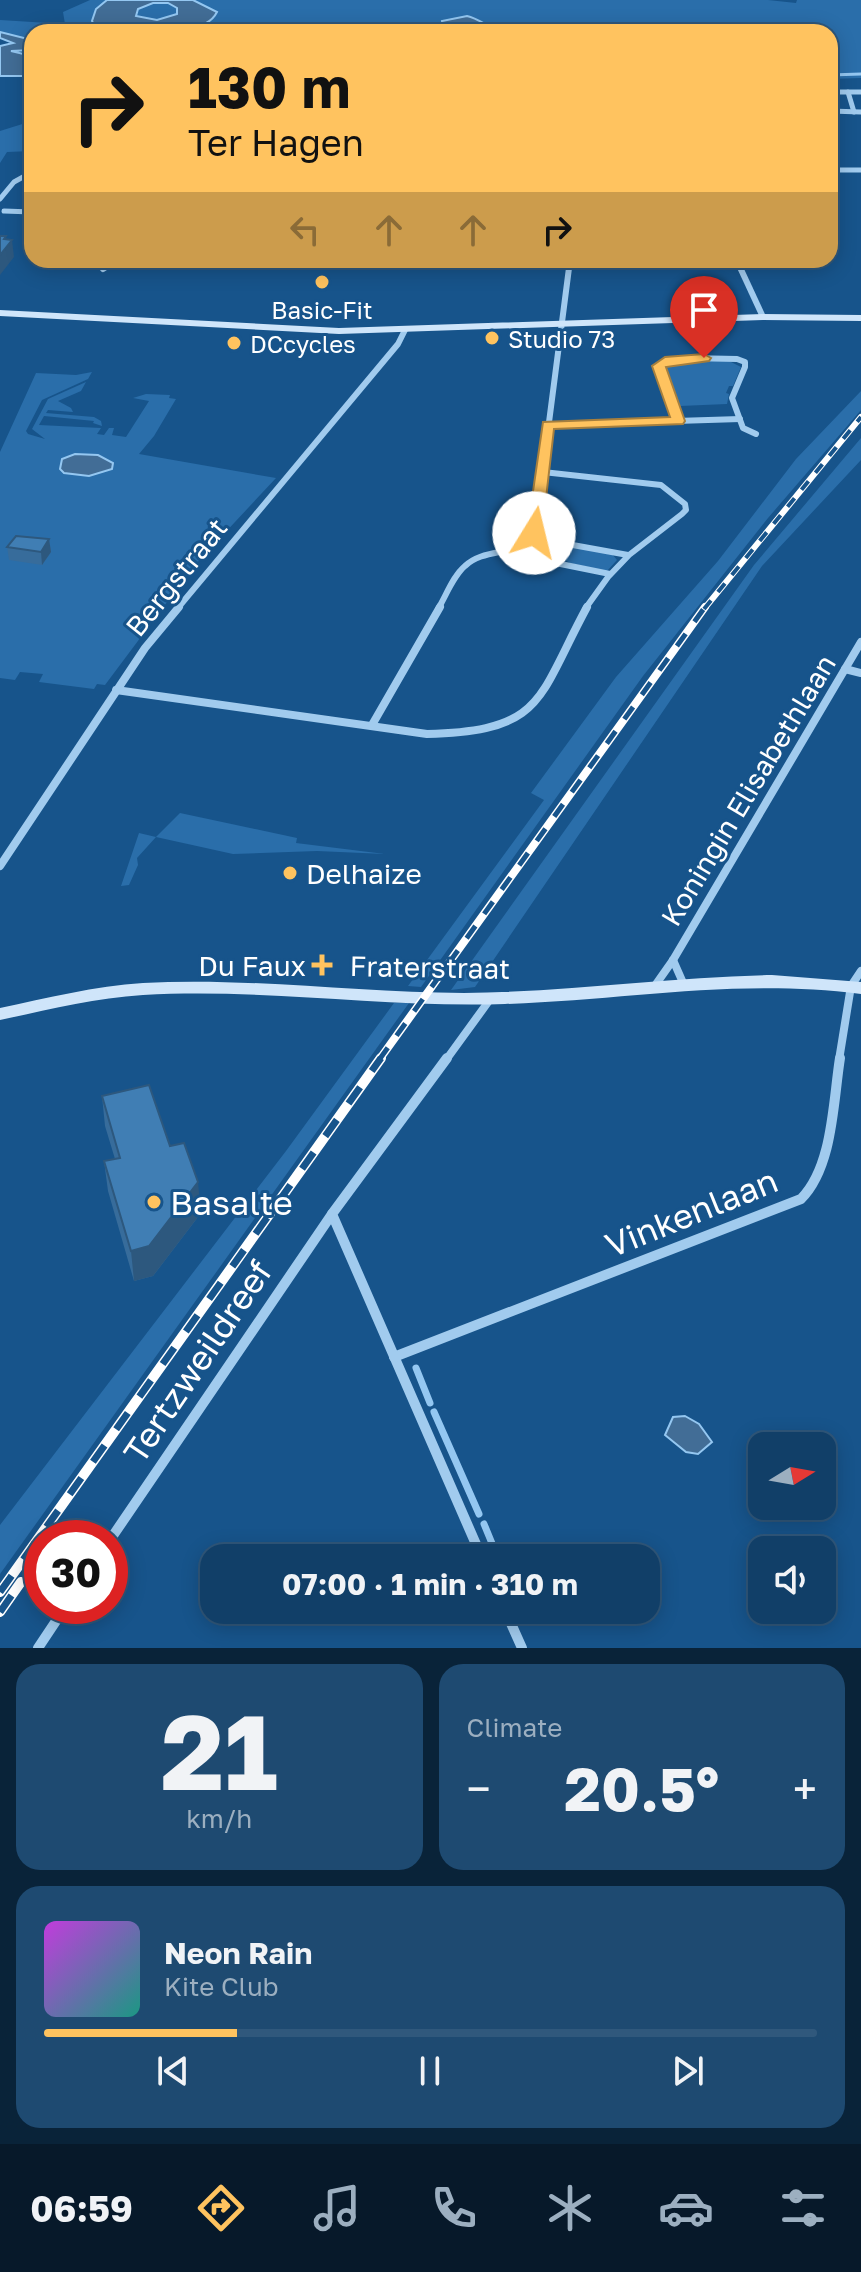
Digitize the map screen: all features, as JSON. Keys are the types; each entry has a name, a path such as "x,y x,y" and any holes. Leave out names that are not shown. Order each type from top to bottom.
{"main road":[{"path":"0,313 243,328 405,330 763,317 861,318"},
{"name":"Fraterstraat","path":"0,1014 105,993 173,988 491,998 770,980 858,982"}],"street":[{"path":"838,92 861,92"},
{"path":"848,92 854,112"},
{"path":"838,111 861,112"},
{"path":"838,170 861,170"},
{"path":"0,199 14,182 24,176"},
{"path":"1,210 24,211"},
{"path":"532,540 569,268"},
{"path":"741,268 763,317"},
{"name":"Bergstraat","path":"0,866 116,690 170,616 393,350 405,330"},
{"path":"678,421 659,366 676,359 733,357 745,362 732,398 743,428 756,434"},
{"path":"548,425 740,419"},
{"path":"116,690 427,734 463,734 494,728 525,714 543,695 587,606 610,574 628,555 683,513 685,504 668,489 653,483 543,472"},
{"path":"372,725 462,568 477,556 532,540 628,555"},
{"path":"497,552 610,574"},
{"name":"Koningin Elisabethlaan","path":"654,987 673,960 861,642"},
{"path":"845,669 861,673"},
{"name":"Koningin Elisabethlaan","path":"673,960 684,985"},
{"name":"Vinkenlaan","path":"394,1357 801,1199 814,1186 822,1169 858,982"},
{"name":"Tertzweildreef","path":"124,1520 332,1214 491,998"},
{"path":"332,1214 476,1544"},
{"path":"38,1648 54,1624"},
{"path":"511,1624 522,1648"}],"shaded area":[{"path":"90,0 768,0 796,3 797,0 861,0 861,78 838,79 838,24 65,24 63,12"},
{"path":"107,0 193,0 217,12 205,24 94,24 96,9","holes":["153,3 168,3 177,8 177,14 157,20 136,16 138,9"]},
{"path":"467,16 486,24 443,24 442,21"},
{"path":"0,20 65,24 24,24 24,38 0,32"},
{"path":"0,32 24,38 24,50 11,51 24,54 24,76 0,76 0,46 13,43 0,38"},
{"path":"24,124 24,151 7,152 0,163 0,131"},
{"path":"725,359 741,367 733,386 729,386 726,393 729,394 727,404 680,406 665,366 672,361"},
{"path":"92,372 88,379 42,400 26,431 28,434 45,439 32,429 48,399 86,382 81,391 58,401 73,412 48,410 46,413 94,417 101,421 102,426 94,421 44,416 39,425 101,428 97,434 104,435 109,428 114,428 112,435 126,437 149,401 133,398 146,394 170,395 169,398 176,399 139,454 276,478 194,566 105,685 97,684 94,689 39,682 43,674 20,672 15,680 0,678 0,452 36,373 76,375"},
{"path":"861,391 861,410 768,518 643,676 421,987 408,986 544,800 531,793 616,677 718,561 796,459"},
{"path":"861,438 861,460 762,566 475,987 451,990 754,565"},
{"path":"75,454 98,455 113,463 112,469 89,476 64,473 60,469 62,459"},
{"path":"536,543 612,554 617,560 607,571 563,559 516,553 516,550"},
{"path":"180,813 297,838 296,843 385,854 317,851 233,854 156,837"},
{"path":"139,833 156,837 137,858 138,865 129,885 121,886"},
{"path":"394,1003 409,1003 39,1520 24,1520 24,1540 0,1574 0,1525 286,1151"},
{"path":"685,1416 699,1424 712,1442 698,1454 686,1452 665,1435 673,1417"}],"building":[{"path":"0,236 12,240 0,255"},
{"path":"16,536 49,539 41,552 7,547"},
{"name":"Basalte","path":"149,1085 170,1146 184,1143 198,1182 149,1246 131,1251 104,1161 120,1158 102,1096"}],"waterway":[{"path":"838,75 861,74"},
{"path":"416,1368 430,1403"},
{"path":"434,1412 479,1514"},
{"path":"484,1524 492,1544"}],"railway":[{"path":"704,609 861,417"},
{"path":"379,1060 705,607"},
{"path":"0,1592 381,1058"},
{"path":"0,1612 21,1582"}],"place":[{"name":"Basic-Fit","path":"322,282"},
{"name":"Studio 73","path":"492,338"},
{"name":"DCcycles","path":"234,343"},
{"name":"Delhaize","path":"290,873"},
{"name":"Du Faux","path":"322,965"},
{"name":"Basalte","path":"154,1202"}],"route":[{"path":"534,533 548,425 678,421 659,366 676,359 704,358"}]}
